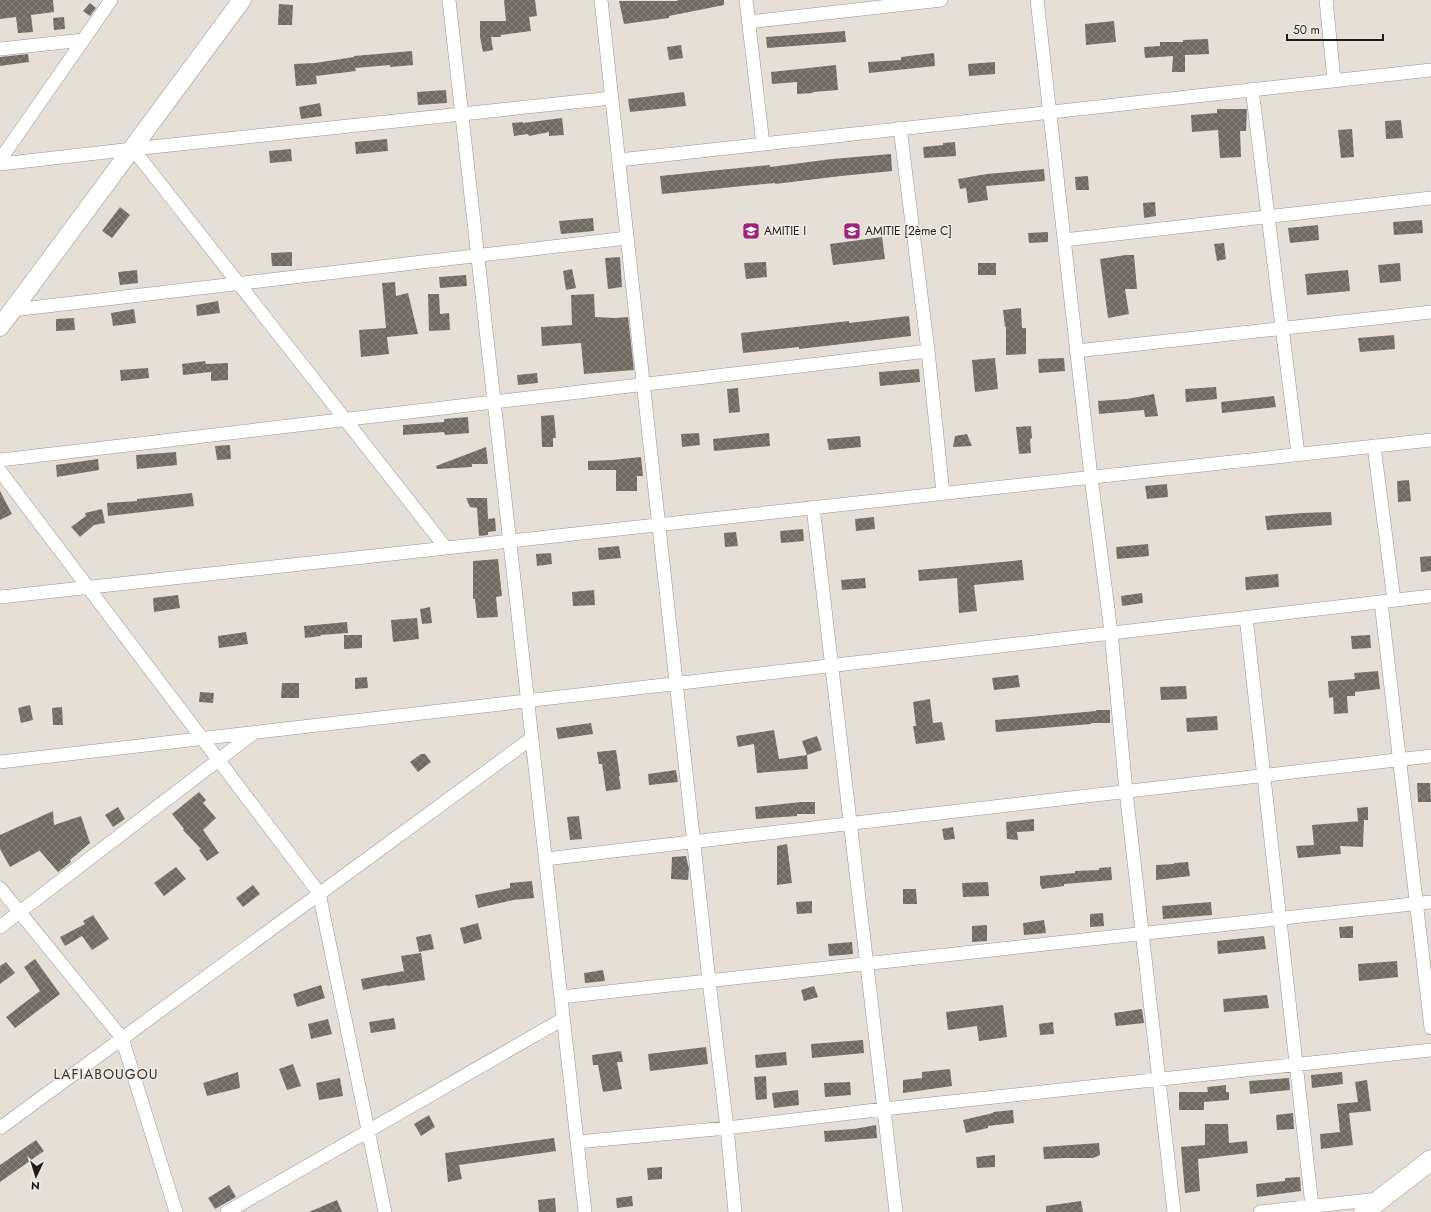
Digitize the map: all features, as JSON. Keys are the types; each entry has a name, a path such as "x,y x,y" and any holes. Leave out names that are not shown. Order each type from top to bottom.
{"main road":[{"path":"1364,1212 1431,1160"}],"street":[{"path":"0,160 111,0"},
{"path":"0,327 242,0"},
{"path":"449,0 585,1212"},
{"path":"601,0 709,981 727,1128 735,1212"},
{"path":"746,0 763,144"},
{"path":"749,22 941,0"},
{"path":"1037,0 1076,351 1111,632 1126,791 1174,1212"},
{"path":"1326,0 1334,80"},
{"path":"0,49 83,40"},
{"path":"619,160 1431,70"},
{"path":"1252,89 1298,454"},
{"path":"0,164 133,148 612,98"},
{"path":"900,128 928,350 943,493"},
{"path":"133,148 446,548"},
{"path":"1064,240 1431,198"},
{"path":"13,310 627,238"},
{"path":"1076,351 1431,312"},
{"path":"0,460 928,350"},
{"path":"0,597 1431,440"},
{"path":"1374,446 1400,760 1431,1028"},
{"path":"0,471 319,894 385,1212"},
{"path":"813,507 896,1212"},
{"path":"0,762 1431,596"},
{"path":"1246,617 1312,1206"},
{"path":"0,927 219,761 254,732"},
{"path":"0,1128 532,738"},
{"path":"545,859 1431,756"},
{"path":"0,888 122,1038 176,1212"},
{"path":"561,997 1431,902"},
{"path":"227,1212 564,1019"},
{"path":"577,1142 727,1128 884,1109 1431,1050"},
{"path":"1260,1212 1381,1199"}],"building":[{"path":"0,0 53,0 54,12 31,15 33,32 18,33 16,17 0,19"},
{"path":"504,0 535,0 537,16 529,17 531,31 501,35 501,37 491,37 493,50 483,52 480,37 480,21 506,21"},
{"path":"677,0 724,0 724,5 669,16 669,18 624,24 619,1 678,1"},
{"path":"90,3 96,8 90,16 83,11"},
{"path":"279,4 293,5 292,25 278,25"},
{"path":"64,17 65,29 54,30 53,18"},
{"path":"1114,21 1116,42 1086,45 1085,24"},
{"path":"845,31 846,42 767,48 766,37"},
{"path":"1208,39 1209,54 1185,55 1185,72 1172,72 1173,56 1145,58 1144,47 1160,46 1160,42 1183,42 1183,40"},
{"path":"681,45 683,58 669,60 667,47"},
{"path":"412,51 413,65 355,68 356,71 316,76 317,84 296,86 294,64 315,63 354,56"},
{"path":"934,53 935,66 869,73 868,62 901,60 901,57"},
{"path":"28,54 29,62 0,66 0,57"},
{"path":"995,62 995,74 969,76 968,64"},
{"path":"836,65 838,90 797,94 797,82 772,84 771,72"},
{"path":"446,90 447,103 418,105 417,92"},
{"path":"684,92 686,106 630,112 628,99"},
{"path":"320,103 322,116 301,119 299,107"},
{"path":"1217,109 1247,109 1246,131 1240,131 1241,157 1220,158 1218,130 1192,132 1191,115 1217,113"},
{"path":"562,118 564,135 549,136 549,132 529,136 528,134 514,136 512,123"},
{"path":"1401,120 1403,138 1386,139 1385,121"},
{"path":"1352,129 1354,157 1341,158 1338,130"},
{"path":"387,139 388,151 356,154 355,142"},
{"path":"955,142 956,156 924,158 923,147"},
{"path":"291,149 292,161 270,163 269,151"},
{"path":"891,154 892,171 775,184 662,194 660,176 770,165 770,167 832,159"},
{"path":"1044,169 1045,181 986,186 988,200 968,203 966,188 960,189 958,179 987,174"},
{"path":"1088,176 1089,190 1076,190 1075,177"},
{"path":"1155,202 1156,216 1144,218 1143,203"},
{"path":"120,207 130,215 112,238 102,231"},
{"path":"593,218 594,231 561,234 559,221"},
{"path":"1422,220 1423,233 1394,235 1393,222"},
{"path":"1318,225 1319,240 1290,243 1288,228"},
{"path":"1048,232 1048,242 1029,243 1028,233"},
{"path":"882,237 885,259 833,265 830,244"},
{"path":"1224,243 1226,259 1217,261 1214,244"},
{"path":"292,252 292,266 272,266 271,253"},
{"path":"1134,255 1137,289 1125,289 1129,314 1108,318 1100,259"},
{"path":"620,257 622,287 608,289 605,258"},
{"path":"766,262 767,277 746,279 744,263"},
{"path":"978,263 996,263 996,275 978,275"},
{"path":"1400,263 1401,281 1380,283 1378,265"},
{"path":"572,269 576,288 566,290 563,271"},
{"path":"137,270 138,283 120,285 118,272"},
{"path":"1348,270 1350,291 1307,295 1305,274"},
{"path":"466,275 467,286 440,288 439,277"},
{"path":"395,282 396,296 408,293 418,334 387,337 389,354 361,357 359,330 386,328 382,283"},
{"path":"428,294 439,294 440,314 449,313 450,330 429,331"},
{"path":"594,294 595,317 628,317 634,370 584,374 581,343 542,346 541,327 572,325 571,295"},
{"path":"218,301 220,313 197,316 196,305"},
{"path":"1021,308 1022,328 1026,328 1026,354 1006,355 1006,327 1003,310"},
{"path":"134,309 136,323 113,326 111,313"},
{"path":"909,316 911,336 799,349 799,347 743,353 741,333"},
{"path":"74,318 75,330 56,331 56,319"},
{"path":"1394,335 1395,349 1360,352 1358,338"},
{"path":"995,358 998,389 975,392 972,360"},
{"path":"1064,358 1065,371 1039,373 1038,359"},
{"path":"205,361 206,364 228,363 228,380 211,381 211,372 183,375 182,364"},
{"path":"148,368 149,378 121,381 120,370"},
{"path":"919,369 920,382 880,386 879,372"},
{"path":"537,373 538,383 518,385 517,375"},
{"path":"1216,387 1217,399 1186,402 1185,389"},
{"path":"738,388 740,412 729,413 727,389"},
{"path":"1154,394 1158,416 1145,417 1144,410 1099,414 1098,401 1127,399"},
{"path":"1274,396 1276,407 1222,413 1221,402"},
{"path":"554,415 556,438 553,438 553,447 542,447 541,416"},
{"path":"468,417 469,433 445,435 444,432 403,435 403,425 444,422 444,419"},
{"path":"1031,426 1031,453 1019,454 1016,427"},
{"path":"699,433 700,445 682,447 681,434"},
{"path":"769,433 770,446 714,451 713,439"},
{"path":"967,434 972,446 953,447 955,436"},
{"path":"860,436 861,447 829,450 827,439"},
{"path":"230,445 231,459 217,460 215,446"},
{"path":"486,447 488,464 472,464 472,467 437,469 436,466"},
{"path":"176,452 177,465 137,469 136,455"},
{"path":"641,457 643,476 637,476 637,491 616,491 616,470 588,470 588,461"},
{"path":"98,459 99,470 57,477 56,465"},
{"path":"1409,480 1411,501 1398,502 1397,481"},
{"path":"1167,484 1168,497 1147,499 1145,486"},
{"path":"0,491 12,514 0,520"},
{"path":"192,493 194,506 108,516 107,503 137,501 137,499"},
{"path":"466,498 487,498 488,519 495,518 496,531 488,532 488,535 479,536 477,508 470,507"},
{"path":"102,509 105,523 94,525 80,537 71,527 86,516 85,513"},
{"path":"1331,512 1332,525 1267,530 1265,516"},
{"path":"874,517 875,529 856,531 855,519"},
{"path":"803,529 804,541 781,543 780,531"},
{"path":"736,532 738,546 725,547 724,533"},
{"path":"1148,544 1149,556 1117,559 1116,547"},
{"path":"619,546 621,558 599,560 598,548"},
{"path":"551,553 552,564 537,566 536,554"},
{"path":"1431,556 1431,571 1421,572 1420,557"},
{"path":"498,559 502,596 496,597 498,617 477,618 475,599 473,599 473,561"},
{"path":"1022,560 1024,580 974,585 977,611 959,613 957,578 919,581 918,570"},
{"path":"1278,574 1279,587 1246,590 1245,577"},
{"path":"865,578 866,588 842,590 841,580"},
{"path":"594,590 595,605 573,606 572,592"},
{"path":"1142,593 1143,603 1122,606 1121,596"},
{"path":"178,595 180,608 154,612 153,598"},
{"path":"430,607 432,623 422,624 420,609"},
{"path":"417,618 419,639 393,642 391,620"},
{"path":"347,622 348,633 320,635 321,636 305,638 304,626"},
{"path":"246,632 248,644 219,648 218,636"},
{"path":"344,635 362,635 362,648 344,649"},
{"path":"1370,635 1371,648 1352,649 1351,636"},
{"path":"1378,671 1380,689 1355,692 1355,696 1347,696 1348,713 1334,714 1333,697 1329,698 1328,681 1355,679 1354,673"},
{"path":"1018,675 1020,687 994,690 992,678"},
{"path":"367,677 368,688 355,689 355,678"},
{"path":"282,683 299,683 299,698 281,698"},
{"path":"1186,686 1187,699 1161,700 1160,687"},
{"path":"200,692 214,693 213,703 199,702"},
{"path":"930,699 933,723 942,722 945,740 916,744 913,726 916,726 913,702"},
{"path":"30,705 33,720 21,723 18,708"},
{"path":"62,707 63,725 53,725 52,708"},
{"path":"1096,710 1110,710 1110,723 1091,723 996,732 995,720"},
{"path":"1217,716 1218,730 1187,732 1186,718"},
{"path":"591,723 593,734 558,739 556,728"},
{"path":"774,730 779,759 807,755 808,769 757,773 754,744 738,747 736,736"},
{"path":"817,736 822,750 807,755 802,741"},
{"path":"616,750 621,789 606,791 602,764 599,764 597,752"},
{"path":"421,754 425,754 431,762 418,772 410,762"},
{"path":"676,770 678,782 649,785 648,774"},
{"path":"1417,783 1430,783 1431,802 1418,802"},
{"path":"199,792 206,800 203,803 216,818 203,830 219,853 207,861 199,850 201,849 183,830 184,829 172,814"},
{"path":"815,802 815,814 797,814 797,816 756,819 755,807"},
{"path":"118,807 125,819 113,827 105,815"},
{"path":"1368,807 1368,820 1364,820 1363,847 1340,846 1341,854 1298,858 1296,846 1314,845 1312,825 1361,821 1358,821 1357,808"},
{"path":"53,811 54,825 81,816 90,843 70,860 71,862 58,872 39,850 10,867 0,849 0,835"},
{"path":"579,816 582,839 570,840 567,817"},
{"path":"1034,819 1034,831 1017,832 1018,840 1007,839 1006,822"},
{"path":"953,827 955,839 944,840 942,829"},
{"path":"787,844 792,883 777,885 777,846"},
{"path":"686,856 689,869 688,880 671,879 672,857"},
{"path":"1188,862 1190,876 1156,880 1156,865"},
{"path":"176,867 186,879 164,896 154,883"},
{"path":"1111,867 1112,880 1064,884 1064,886 1042,889 1040,884 1040,876 1075,873 1075,871 1099,870 1099,868"},
{"path":"532,881 534,898 513,900 478,908 475,895 510,888 510,883"},
{"path":"988,882 989,896 963,897 962,883"},
{"path":"253,885 260,894 243,907 236,898"},
{"path":"903,889 916,889 917,904 903,904"},
{"path":"812,901 812,913 797,914 796,902"},
{"path":"1211,902 1212,915 1163,919 1162,906"},
{"path":"1103,913 1104,926 1090,927 1090,914"},
{"path":"93,915 109,939 92,950 82,936 65,946 60,937 85,924 83,921"},
{"path":"1044,920 1046,933 1024,935 1023,923"},
{"path":"478,923 482,939 464,944 460,928"},
{"path":"987,925 987,941 972,942 972,926"},
{"path":"1353,926 1353,938 1340,938 1339,927"},
{"path":"431,934 434,949 419,952 416,937"},
{"path":"1264,936 1266,949 1218,954 1217,941"},
{"path":"852,942 853,954 829,956 828,944"},
{"path":"421,953 425,980 363,990 361,979 404,971 401,956"},
{"path":"35,959 60,994 15,1028 6,1017 40,991 24,967"},
{"path":"1397,961 1398,977 1359,981 1358,964"},
{"path":"6,962 15,973 0,984 0,966"},
{"path":"603,970 605,981 585,983 584,973"},
{"path":"321,985 325,998 297,1007 293,994"},
{"path":"814,986 818,997 804,1001 801,990"},
{"path":"1267,995 1269,1008 1224,1012 1223,999"},
{"path":"1003,1005 1007,1037 979,1041 977,1026 948,1030 946,1012"},
{"path":"1142,1009 1144,1023 1116,1026 1114,1013"},
{"path":"394,1018 396,1029 371,1033 369,1022"},
{"path":"328,1019 332,1034 311,1039 308,1024"},
{"path":"1053,1022 1054,1034 1040,1035 1039,1024"},
{"path":"863,1040 864,1053 812,1058 811,1044"},
{"path":"706,1047 708,1064 650,1071 648,1054"},
{"path":"621,1051 623,1062 617,1062 622,1089 603,1092 598,1065 593,1065 592,1055"},
{"path":"786,1052 787,1065 756,1068 755,1055"},
{"path":"293,1064 301,1086 287,1090 279,1069"},
{"path":"950,1069 952,1086 903,1093 903,1080 922,1078 922,1072"},
{"path":"238,1072 240,1088 207,1096 203,1083"},
{"path":"1342,1072 1343,1084 1312,1088 1311,1075"},
{"path":"766,1076 767,1099 756,1100 754,1077"},
{"path":"340,1078 343,1096 319,1100 316,1083"},
{"path":"1289,1078 1290,1090 1250,1094 1249,1081"},
{"path":"1367,1080 1371,1111 1349,1113 1353,1145 1321,1149 1320,1134 1340,1132 1337,1104 1358,1102 1355,1082"},
{"path":"850,1082 851,1095 825,1097 824,1083"},
{"path":"1226,1085 1226,1092 1229,1092 1229,1100 1204,1102 1204,1110 1179,1110 1179,1092 1208,1092 1207,1087"},
{"path":"798,1090 799,1105 774,1108 772,1093"},
{"path":"1013,1110 1014,1123 988,1126 988,1128 966,1133 963,1120 993,1112"},
{"path":"1293,1113 1294,1129 1277,1130 1276,1115"},
{"path":"429,1115 435,1127 421,1136 414,1124"},
{"path":"1205,1124 1228,1124 1229,1143 1247,1141 1248,1153 1198,1159 1200,1191 1185,1193 1181,1147 1205,1145"},
{"path":"876,1125 877,1138 825,1142 824,1131 854,1129"},
{"path":"554,1138 556,1151 459,1165 462,1179 448,1182 445,1153"},
{"path":"36,1140 44,1151 0,1182 0,1165"},
{"path":"1099,1143 1100,1155 1093,1158 1044,1159 1043,1147"},
{"path":"995,1155 995,1167 977,1168 976,1157"},
{"path":"662,1167 662,1179 648,1180 647,1168"},
{"path":"1300,1177 1301,1191 1257,1197 1256,1184 1285,1181 1285,1178"},
{"path":"229,1185 236,1197 215,1209 208,1198"},
{"path":"632,1196 633,1206 617,1208 616,1198"},
{"path":"555,1198 556,1212 539,1212 538,1200"},
{"path":"337,1200 342,1212 309,1212"},
{"path":"1081,1201 1083,1212 1046,1212 1046,1206"}],"place":[{"name":"AMITIE I","path":"751,231"},
{"name":"AMITIE [2ème C]","path":"852,231"}],"district":[{"name":"LAFIABOUGOU","path":"106,1074"}]}
